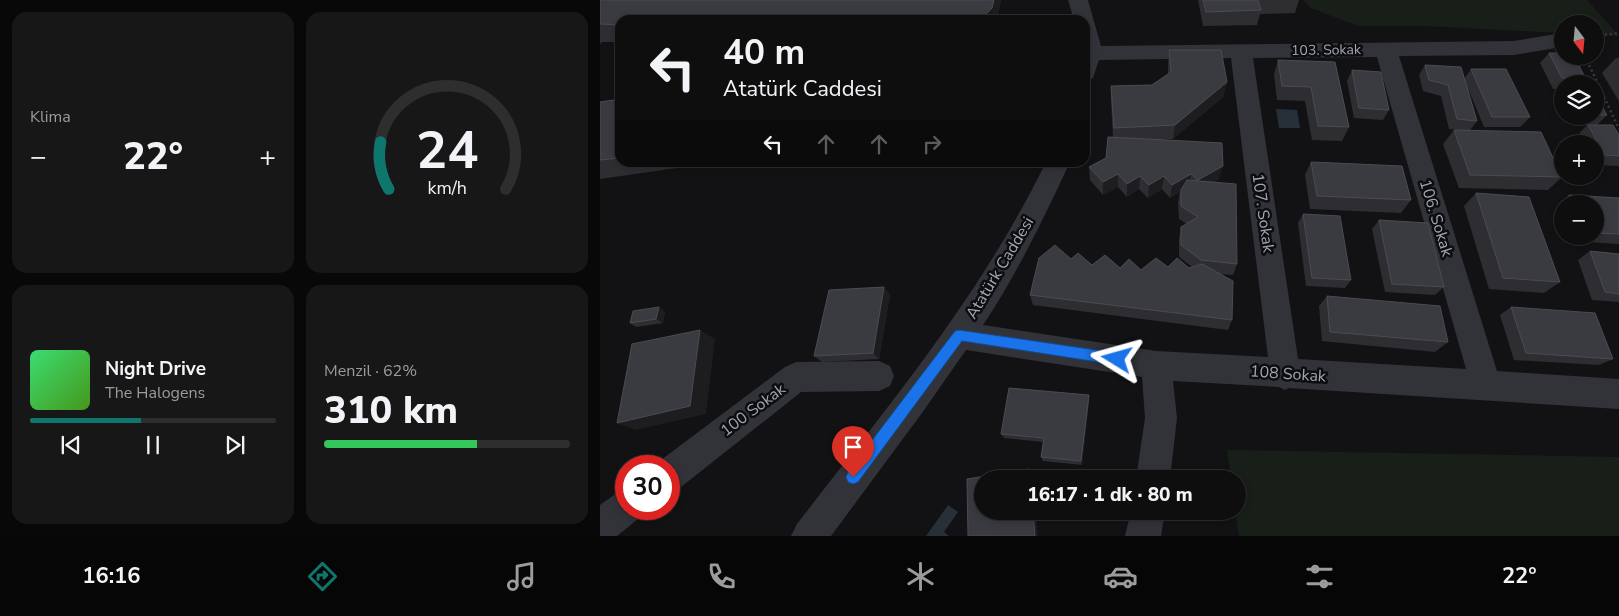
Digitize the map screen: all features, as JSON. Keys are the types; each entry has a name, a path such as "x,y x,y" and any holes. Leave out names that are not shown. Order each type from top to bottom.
{"street":[{"path":"1078,0 1082,15"},
{"name":"103. Sokak","path":"1090,63 1241,51 1514,48 1554,41"},
{"name":"106. Sokak","path":"1386,50 1486,386"},
{"name":"107. Sokak","path":"1241,51 1286,374"},
{"name":"Atatürk Caddesi","path":"809,536 959,335 1024,233 1056,167"},
{"name":"108 Sokak","path":"959,335 1156,365 1619,394"},
{"path":"1154,470 1161,418 1156,365"},
{"name":"100 Sokak","path":"680,467 796,378 879,376"},
{"path":"600,528 615,516"},
{"path":"1143,536 1146,520"}],"path":[{"path":"1604,35 1619,33"},
{"path":"1589,65 1619,129"}],"shaded area":[{"path":"1303,0 1587,0 1600,15 1554,15 1554,33 1425,26 1358,26 1311,8"},
{"path":"1604,19 1619,36 1604,35"},
{"path":"1276,109 1297,110 1300,128 1279,128"},
{"path":"1227,450 1619,457 1619,536 1239,536 1236,520 1246,520 1246,470 1230,470"},
{"path":"948,505 958,512 944,532 949,536 926,536"}],"building":[{"path":"600,0 994,0 992,8 985,15 615,15 615,25 600,24"},
{"path":"1203,0 1258,0 1261,10 1206,12"},
{"path":"1169,50 1221,50 1227,82 1175,125 1114,128 1111,86 1152,85 1171,72"},
{"path":"1549,53 1554,53 1554,63"},
{"path":"1278,60 1335,62 1349,127 1318,126 1311,87 1282,86"},
{"path":"1425,65 1461,67 1477,121 1457,119 1448,85 1429,80"},
{"path":"1555,65 1579,65 1584,75 1560,75"},
{"path":"1471,69 1506,69 1530,117 1492,117"},
{"path":"1352,70 1381,72 1389,110 1359,108"},
{"path":"615,100 615,158 600,160 600,102"},
{"path":"1588,125 1613,125 1619,135 1619,156 1605,155 1604,135 1594,135"},
{"path":"1454,130 1541,132 1554,160 1554,177 1470,175"},
{"path":"1108,137 1222,143 1223,166 1198,180 1191,174 1172,185 1164,176 1149,185 1140,176 1127,184 1118,174 1103,182 1089,167 1106,158"},
{"path":"1311,162 1402,166 1411,200 1317,196"},
{"path":"1187,180 1236,184 1237,264 1201,260 1181,245 1181,227 1198,217 1181,206 1181,190"},
{"path":"1476,193 1529,197 1560,282 1503,278"},
{"path":"1604,197 1619,198 1619,234 1604,233"},
{"path":"1303,214 1340,216 1351,280 1312,278"},
{"path":"1379,220 1428,223 1444,287 1392,284"},
{"path":"1055,245 1071,259 1078,253 1092,265 1105,255 1120,268 1129,259 1141,270 1156,258 1168,267 1177,258 1189,268 1202,264 1233,281 1232,320 1030,295 1039,258"},
{"path":"1590,251 1619,254 1619,294 1605,292"},
{"path":"884,287 873,353 814,356 829,290"},
{"path":"1327,296 1440,306 1448,342 1330,332"},
{"path":"659,307 656,319 630,323 633,311"},
{"path":"1511,307 1595,313 1613,359 1526,353"},
{"path":"700,330 690,406 617,423 632,344"},
{"path":"1009,388 1089,395 1081,461 1041,457 1044,438 1001,434"},
{"path":"974,478 974,520 1034,520 1035,536 968,536 967,479"}],"route":[{"path":"853,477 959,335 1117,359"}]}
